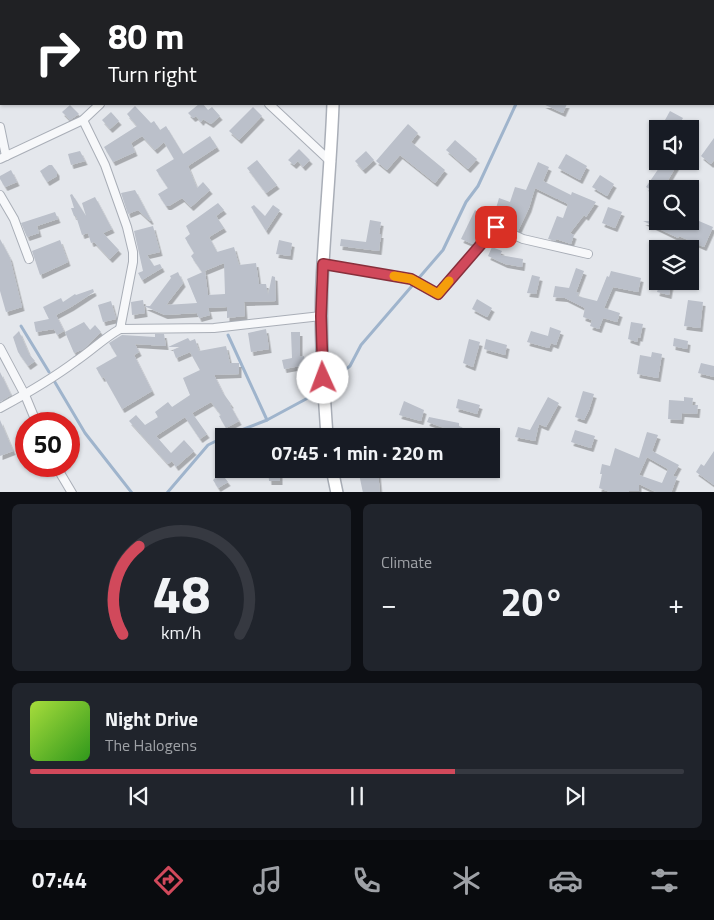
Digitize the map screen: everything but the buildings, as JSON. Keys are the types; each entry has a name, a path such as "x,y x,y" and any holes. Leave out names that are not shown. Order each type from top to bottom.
{"main road":[{"path":"326,428 321,316 333,105"},
{"path":"334,478 337,492"}],"street":[{"path":"0,127 3,157 83,120 99,105"},
{"path":"270,105 331,162"},
{"path":"83,120 105,165 127,227 133,252 133,262 120,329"},
{"path":"0,196 14,220 29,259"},
{"path":"323,264 411,279 438,294 496,227 523,239 588,254"},
{"path":"0,408 25,395 120,329 214,328 321,316"},
{"path":"0,348 32,412"},
{"path":"63,477 72,492"}],"waterway":[{"path":"330,382 350,366 361,345 443,250 466,202 478,186 516,105"},
{"path":"21,326 49,372"},
{"path":"228,335 267,420"},
{"path":"53,379 85,433 131,492"},
{"path":"246,428 267,420 319,392"},
{"path":"168,492 208,445 215,442"}],"slow traffic":[{"path":"394,276 411,279 438,294 449,281"}],"route":[{"path":"323,378 321,316 323,264 411,279 438,294 496,227"}]}
